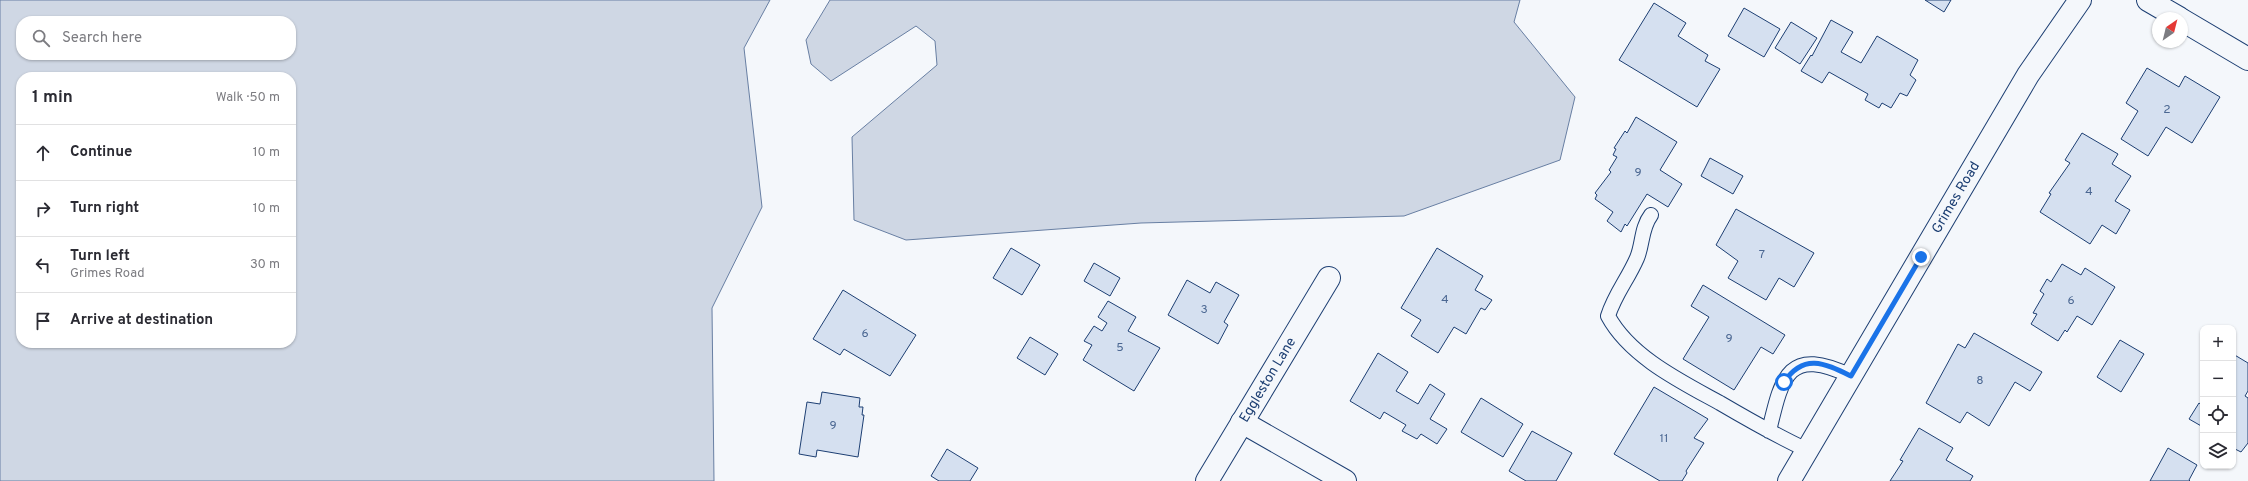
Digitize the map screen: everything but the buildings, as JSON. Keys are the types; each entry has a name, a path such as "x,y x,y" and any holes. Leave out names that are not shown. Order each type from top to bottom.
{"street":[{"name":"Grimes Road","path":"1789,481 2028,74 2080,0"},
{"path":"2148,0 2169,12"},
{"path":"2188,24 2248,59"},
{"name":"Eggleston Lane","path":"1207,481 1329,278"},
{"path":"1242,422 1345,481"}],"lane":[{"path":"1651,215 1645,222 1636,260 1613,299 1608,316 1611,323 1629,343 1667,373 1769,431 1807,450"},
{"path":"1769,431 1776,399 1784,382 1798,366 1806,363 1829,365 1851,376"}],"shaded area":[{"path":"0,0 770,0 744,48 762,207 712,308 714,481 0,481"},
{"path":"830,0 1520,0 1514,22 1575,97 1560,160 1404,216 1141,223 906,240 854,220 852,137 937,65 935,41 916,26 831,81 811,64 806,40"}],"route":[{"path":"1784,382 1798,366 1806,363 1829,365 1851,376 1921,257"}]}
